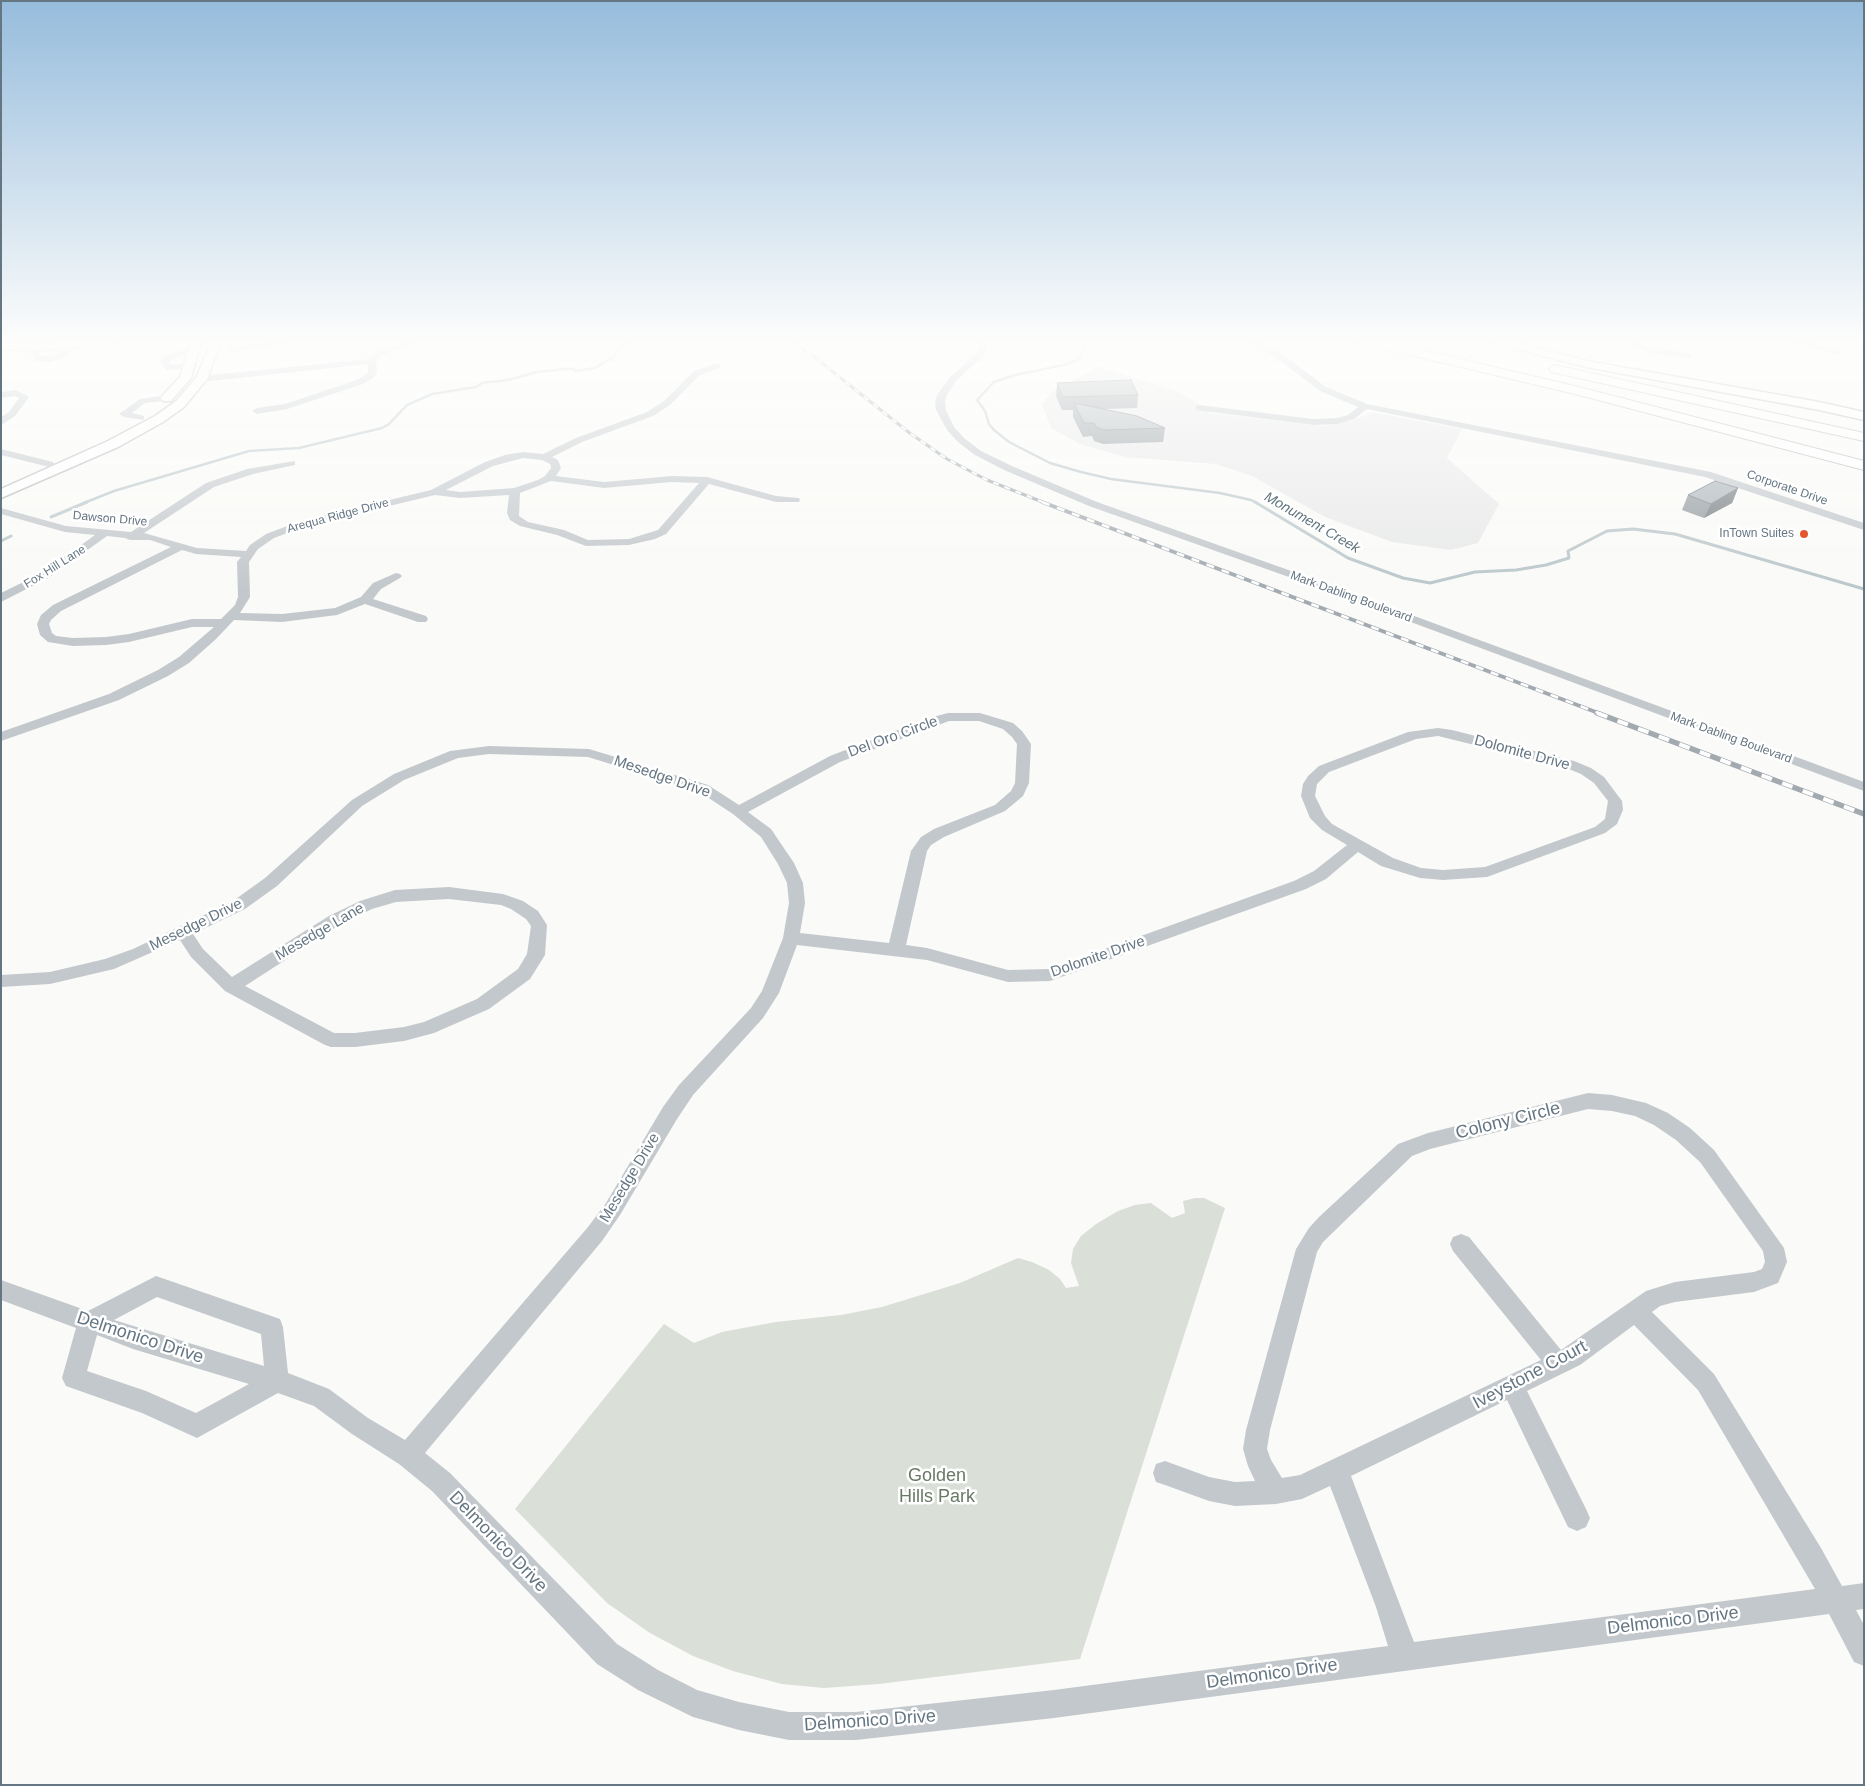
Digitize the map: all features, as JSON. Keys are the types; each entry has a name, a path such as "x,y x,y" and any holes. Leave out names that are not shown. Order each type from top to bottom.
{"highway":[{"path":"1698,422 1864,466"},
{"path":"1751,422 1864,449"},
{"path":"1799,422 1864,437"},
{"path":"1815,422 1864,432"}],"main road":[{"path":"1,484 49,464 133,422"},
{"path":"1,494 95,453 134,434 152,422"}],"street":[{"path":"544,457 579,440 627,422"},
{"name":"Mark Dabling Boulevard","path":"946,422 960,440 978,453 1016,472 1109,510 1321,585 1864,787"},
{"name":"Corporate Drive","path":"1447,422 1700,473 1864,527"},
{"path":"1,452 49,464"},
{"name":"Arequa Ridge Drive","path":"245,558 261,541 282,531 435,492 499,460 524,455 544,457"},
{"path":"544,457 554,462 556,468 549,478 604,485 672,480 707,480 776,499 795,500"},
{"path":"124,541 210,485 251,471 291,463"},
{"name":"Arequa Ridge Drive","path":"435,492 460,495 515,491 549,478"},
{"path":"515,491 512,513 514,518 524,524 560,532 586,543 629,542 651,537 662,532 707,480"},
{"name":"Dawson Drive","path":"1,511 54,526 149,546 167,553 200,560 245,558"},
{"name":"Dawson Drive","path":"1,521 53,535 102,536 135,534 211,553 245,558"},
{"name":"Fox Hill Lane","path":"1,598 46,575 102,536"},
{"path":"181,546 57,608 45,618 43,624 46,635 52,639 73,642 106,641 130,638 192,623 322,614 351,606 364,600 378,586 396,576"},
{"path":"1,737 114,697 140,685 184,660 228,620 240,606 244,596 245,558"},
{"path":"364,600 422,619"},
{"name":"Del Oro Circle","path":"738,811 835,759 934,721 948,717 980,717 1008,726 1024,744 1022,783 1018,793 1000,808 939,833 922,846 919,851 896,950"},
{"name":"Dolomite Drive","path":"1424,733 1452,734 1569,764 1586,771 1599,780 1615,801 1612,821 1600,830 1487,872 1467,875 1420,873 1387,862 1356,844 1327,827 1318,818 1308,796 1310,784 1315,776 1324,770 1413,735 1424,733"},
{"name":"Mesedge Drive","path":"1,981 50,978 108,965 239,905 256,894 344,815 379,788 431,762 455,754 489,750 589,753 702,788 738,811 766,833 795,883 797,903 792,938 770,993 762,1006 686,1090 670,1113 613,1209 595,1234 408,1455"},
{"name":"Dolomite Drive","path":"792,938 936,956 1008,976 1050,975 1300,885 1320,875 1356,844"},
{"name":"Mesedge Lane","path":"183,932 197,953 231,986 332,1040 355,1040 404,1034 428,1028 455,1018 483,1004 524,974 536,955 539,925 532,915 517,905 503,900 449,893 395,896 366,905 335,920 231,986"},
{"name":"Colony Circle","path":"1276,1492 1260,1466 1255,1449 1258,1430 1307,1249 1326,1224 1405,1150 1428,1141 1588,1101 1612,1103 1640,1109 1661,1119 1683,1134 1707,1156 1774,1248 1776,1262 1770,1276 1754,1282 1675,1292 1654,1298 1636,1312"},
{"path":"1461,1244 1558,1364"},
{"path":"156,1286 272,1327 276,1381 197,1426 146,1403 74,1378 89,1322 156,1286"},
{"name":"Delmonico Drive","path":"1,1290 133,1338 276,1381 321,1397 360,1426 408,1455 441,1482 607,1654 648,1680 693,1703 739,1716 789,1726 856,1726 1054,1704 1864,1596"},
{"path":"1636,1312 1706,1382 1812,1557 1864,1652"},
{"name":"Iveystone Court","path":"1336,1469 1513,1387 1572,1357 1636,1312"},
{"path":"1513,1387 1577,1518"},
{"path":"1165,1473 1209,1490 1235,1494 1276,1492 1302,1487 1336,1469 1389,1607 1405,1656"}],"shaded area":[{"path":"1049,422 1291,422 1322,426 1341,422 1427,422 1462,429 1447,458 1499,504 1478,543 1451,550 1392,542 1325,517 1252,476 1216,464 1125,457 1080,444 1051,428"}],"green space":[{"name":"Golden Hills Park","path":"1204,1198 1225,1208 1080,1659 879,1684 824,1688 782,1684 733,1671 693,1656 650,1633 607,1603 515,1509 664,1324 694,1343 722,1332 776,1322 841,1315 882,1307 960,1283 1018,1258 1049,1270 1060,1279 1066,1288 1079,1286 1071,1263 1073,1249 1081,1236 1096,1224 1118,1211 1135,1205 1151,1203 1172,1218 1185,1213 1183,1201"}],"building":[{"path":"1152,422 1165,428 1104,430 1096,427 1094,423 1084,423"},
{"path":"1715,481 1738,488 1711,504 1688,495"}],"waterway":[{"path":"84,503 114,491 249,451 299,448 382,428 391,422"},
{"name":"Monument Creek","path":"988,422 994,430 1009,442 1050,463 1111,479 1220,493 1255,502"},
{"path":"51,517 87,502"},
{"name":"Monument Creek","path":"1255,502 1348,558 1403,578 1430,583 1475,572 1516,570 1546,565 1569,558 1568,551 1607,531 1633,529 1675,534 1864,589"},
{"path":"1,541 11,536"}],"railway":[{"path":"896,422 947,459 987,480 1045,503"},
{"path":"1042,502 1601,714"},
{"path":"1597,713 1864,814"}],"place":[{"name":"InTown Suites","path":"1804,534"}]}
